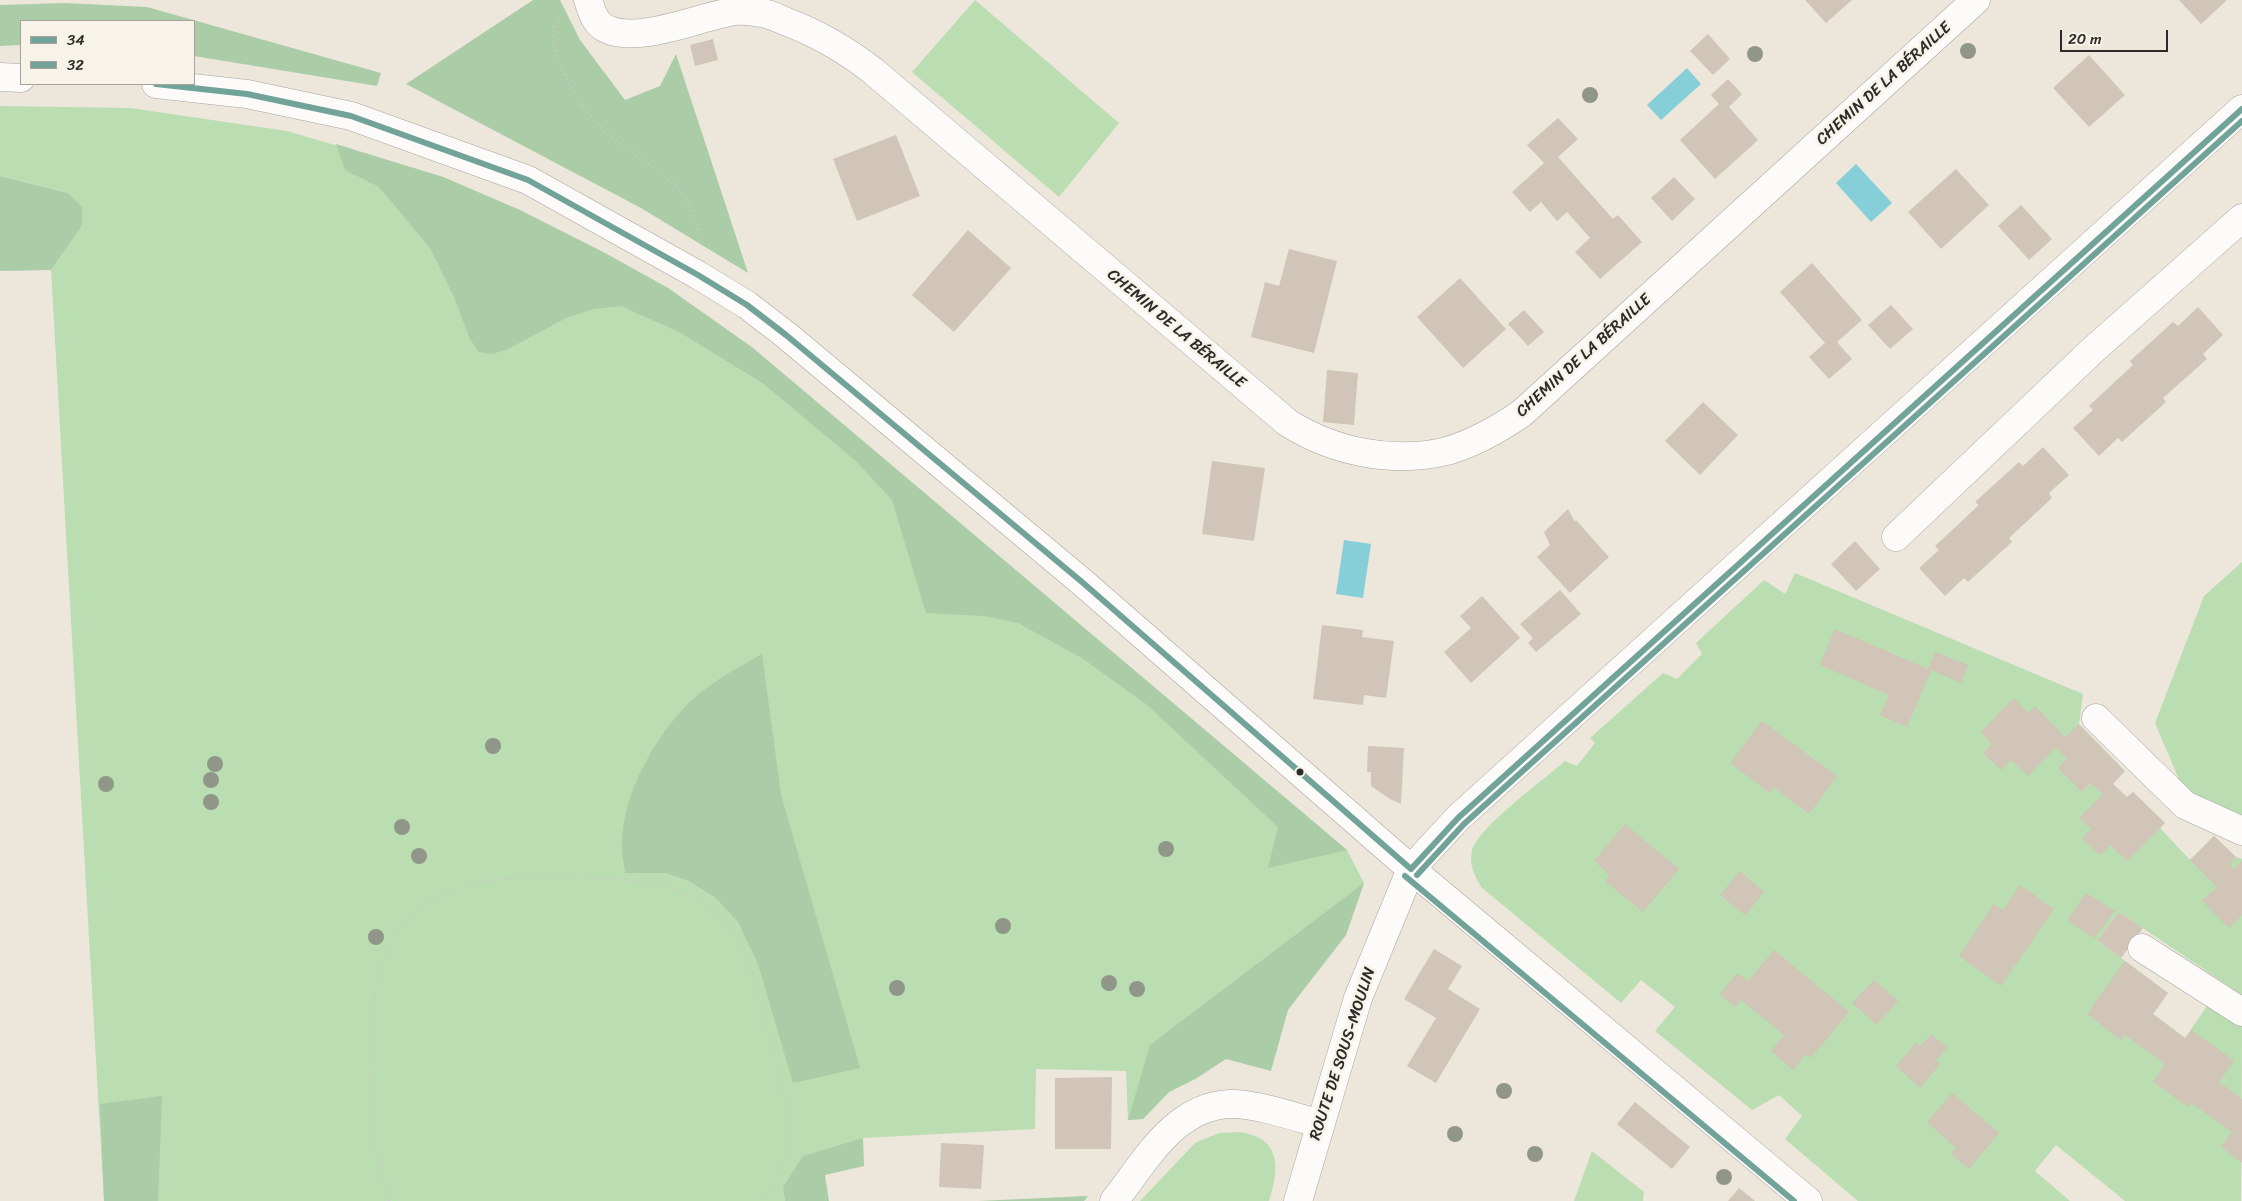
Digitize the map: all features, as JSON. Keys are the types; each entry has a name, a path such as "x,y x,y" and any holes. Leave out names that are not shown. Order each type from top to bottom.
{"main road":[{"name":"CHEMIN DE LA BÉRAILLE","path":"588,0 597,22 609,30 618,32 641,33 737,11 765,13 813,32 850,53 873,71 1288,422 1307,434 1336,446 1378,456 1400,456 1424,454 1456,447 1489,434 1522,413 1976,0"},
{"path":"0,77 20,78"},
{"path":"165,85 247,94 351,116 528,180 613,226 747,305 1082,582 1411,869 1808,1201"},
{"name":"ROUTE DE SOUS-MOULIN","path":"1298,1201 1358,998 1411,869 1458,818 2242,108"},
{"path":"1896,537 2094,349 2242,218"},
{"path":"2096,718 2185,805 2242,831"},
{"path":"2142,948 2242,1012"},
{"path":"1114,1201 1165,1135 1177,1123 1199,1111 1216,1105 1232,1104 1320,1124"}],"path":[{"path":"588,0 563,14 554,28 553,41 562,70 580,104 602,131 661,173 681,191 690,205 698,230 702,250 698,276"},
{"path":"389,1201 376,1161 370,1107 370,1022 384,954 404,920 421,906 442,895 477,883 543,876 617,878 662,884 694,896 727,923 751,971 772,1045 786,1111 789,1143 781,1168 766,1201"}],"green space":[{"path":"533,0 560,0 580,40 625,100 660,86 676,54 748,273 641,208 406,84"},
{"path":"975,0 1119,123 1059,197 912,72"},
{"path":"65,3 147,7 193,20 20,20 20,45 0,46 0,5"},
{"path":"195,21 381,73 377,86 195,56"},
{"path":"0,106 130,108 287,131 443,177 519,210 603,252 668,288 753,348 1347,850 1364,883 1346,935 1197,1078 1169,1092 1143,1119 1128,1120 1126,1071 1036,1069 1035,1129 863,1138 783,1187 785,1201 104,1201 51,270 82,226 68,193 0,176"},
{"path":"336,144 443,177 520,210 603,252 668,288 753,348 1347,850 1268,868 1278,827 1146,704 1082,658 1018,623 984,616 926,613 892,500 856,461 764,384 681,333 621,306 594,309 568,317 508,349 492,354 479,352 470,339 455,299 430,248 379,187 345,170"},
{"path":"0,176 68,193 82,207 82,226 51,270 0,271"},
{"path":"2242,562 2242,815 2184,791 2155,723 2204,596"},
{"path":"1795,573 2083,694 2079,724 2082,792 2090,783 2103,794 2113,784 2127,797 2133,792 2165,823 2160,828 2190,860 2214,836 2236,857 2242,859 2242,995 2119,912 2097,940 2168,993 2153,1014 2185,1038 2209,1003 2242,1025 2241,1201 2125,1201 2056,1145 2035,1171 2070,1201 1858,1201 1785,1139 1802,1116 1779,1095 1752,1110 1655,1031 1675,1007 1641,980 1621,1003 1481,887 1472,866 1472,851 1476,842 1498,817 1565,761 1577,766 1595,743 1590,738 1663,673 1677,679 1702,654 1696,643 1764,580 1785,594"},
{"path":"762,654 781,795 860,1068 793,1083 758,964 738,922 716,898 689,881 666,873 625,873 622,847 628,804 642,769 661,736 692,700 720,678"},
{"path":"1364,883 1346,935 1288,1010 1271,1071 1226,1059 1197,1078 1169,1092 1143,1119 1128,1120 1150,1045"},
{"path":"162,1096 158,1201 104,1201 100,1104"},
{"path":"1241,1132 1262,1139 1270,1147 1273,1154 1276,1170 1269,1201 1140,1201 1195,1143 1219,1133"},
{"path":"863,1138 864,1166 825,1175 829,1201 785,1201 783,1187 803,1156"},
{"path":"1592,1151 1644,1192 1643,1201 1574,1201"},
{"path":"1088,1196 1084,1201 978,1201"}],"water":[{"path":"1687,68 1701,84 1661,120 1647,105"},
{"path":"1856,164 1892,203 1871,222 1836,183"},
{"path":"1344,540 1371,544 1363,598 1336,594"}],"building":[{"path":"1805,0 1852,0 1826,23"},
{"path":"2179,0 2227,0 2201,24"},
{"path":"1708,34 1730,59 1713,75 1690,51"},
{"path":"713,39 718,60 695,66 690,45"},
{"path":"2089,55 2125,95 2089,127 2053,88"},
{"path":"1728,79 1742,94 1729,107 1758,140 1715,179 1680,140 1719,104 1711,95"},
{"path":"1558,118 1578,139 1558,157 1613,219 1618,215 1642,242 1600,279 1575,252 1590,238 1567,212 1557,221 1541,202 1530,212 1512,192 1544,163 1527,145"},
{"path":"896,135 920,196 857,221 833,159"},
{"path":"1956,169 1989,205 1941,249 1908,212"},
{"path":"1674,177 1695,199 1672,221 1651,198"},
{"path":"2021,205 2052,239 2029,260 1998,226"},
{"path":"968,230 1011,268 954,332 912,295"},
{"path":"1289,249 1337,261 1314,353 1251,337 1265,282 1279,286"},
{"path":"1812,263 1862,320 1837,342 1852,359 1829,379 1809,357 1825,343 1780,292"},
{"path":"1460,278 1506,329 1463,368 1417,317"},
{"path":"1891,305 1913,329 1890,349 1868,325"},
{"path":"2198,307 2223,335 2203,354 2207,359 2163,398 2166,402 2122,442 2118,438 2099,456 2073,428 2093,410 2089,406 2133,365 2130,361 2173,322 2178,326"},
{"path":"1524,310 1544,332 1528,346 1508,324"},
{"path":"1327,370 1358,373 1354,425 1323,422"},
{"path":"1703,402 1738,435 1700,475 1665,441"},
{"path":"2043,447 2069,475 2049,493 2052,498 2009,538 2012,542 1968,582 1964,578 1945,596 1919,568 1939,550 1935,546 1979,505 1975,502 2019,462 2023,466"},
{"path":"1212,461 1265,468 1254,541 1202,534"},
{"path":"1568,509 1575,522 1576,520 1609,557 1570,593 1537,557 1550,545 1544,532"},
{"path":"1855,541 1880,569 1856,591 1831,564"},
{"path":"1560,590 1581,614 1536,652 1528,643 1533,638 1520,624"},
{"path":"1482,596 1520,638 1471,683 1444,652 1471,628 1460,616"},
{"path":"1322,625 1363,630 1362,637 1394,641 1386,698 1364,695 1363,705 1313,699"},
{"path":"1835,629 1928,669 1935,652 1968,665 1961,683 1931,670 1907,727 1880,715 1889,695 1820,665"},
{"path":"2014,698 2028,713 2035,706 2065,737 2079,724 2125,771 2113,784 2127,797 2133,792 2165,823 2127,861 2110,845 2100,855 2082,838 2091,829 2079,818 2103,794 2090,783 2082,792 2058,768 2067,759 2056,747 2028,776 2011,760 2001,770 1983,753 1992,744 1981,732"},
{"path":"1762,721 1837,776 1809,814 1773,787 1770,793 1730,763"},
{"path":"1368,746 1404,748 1401,804 1371,786 1371,772 1367,772"},
{"path":"1625,824 1679,869 1643,912 1605,881 1610,875 1594,861"},
{"path":"2214,836 2236,857 2230,864 2234,869 2242,861 2242,915 2229,928 2202,901 2217,887 2190,860"},
{"path":"1740,871 1764,892 1745,915 1720,895"},
{"path":"2020,885 2054,909 2001,986 1959,956 1994,904 2003,910"},
{"path":"2086,893 2115,911 2094,938 2067,920"},
{"path":"2119,912 2143,928 2121,958 2097,940"},
{"path":"1434,949 1462,966 1448,989 1480,1009 1436,1083 1407,1066 1436,1018 1404,999"},
{"path":"1774,950 1849,1012 1811,1058 1806,1054 1793,1070 1771,1051 1784,1035 1741,1000 1735,1007 1720,994 1737,973 1748,981"},
{"path":"2125,961 2168,993 2153,1014 2185,1038 2192,1030 2234,1061 2219,1082 2242,1099 2242,1163 2221,1147 2232,1132 2191,1103 2188,1107 2153,1082 2165,1064 2125,1035 2121,1040 2087,1014"},
{"path":"1874,980 1898,1001 1877,1025 1852,1003"},
{"path":"1931,1034 1947,1048 1936,1060 1940,1064 1920,1088 1896,1066 1916,1043 1921,1046"},
{"path":"1112,1077 1111,1149 1055,1149 1055,1078"},
{"path":"1952,1093 1999,1133 1969,1169 1951,1154 1956,1148 1927,1122"},
{"path":"1635,1102 1690,1147 1672,1169 1617,1124"},
{"path":"941,1143 984,1145 981,1189 939,1187"},
{"path":"1739,1188 1755,1201 1728,1201"}],"transit line":[{"name":"34","path":"165,85 247,94 351,116 528,180 698,275 747,305 786,335 1082,582 1411,869"},
{"name":"34","path":"1411,869 1458,818 2242,109"},
{"name":"32","path":"1417,875 1464,824 2242,121"},
{"name":"32","path":"1405,876 1794,1201"}]}
